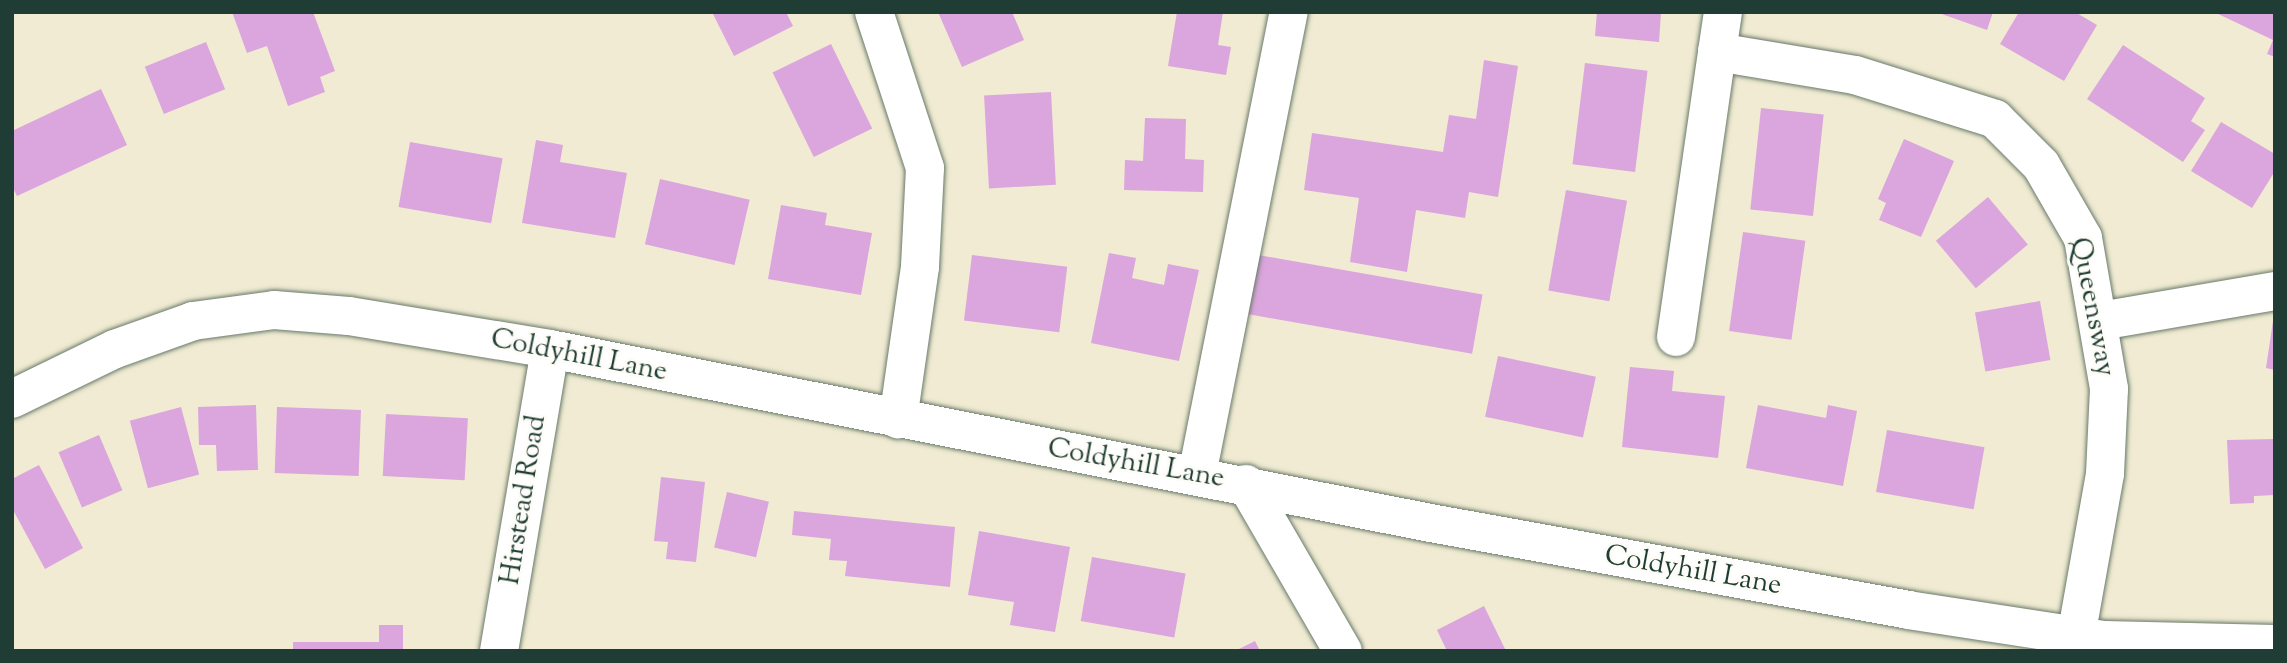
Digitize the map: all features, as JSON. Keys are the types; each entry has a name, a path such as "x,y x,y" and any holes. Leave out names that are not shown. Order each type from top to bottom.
{"street":[{"path":"874,12 925,168 923,235 898,419"},
{"path":"1197,475 1289,12"},
{"path":"1676,337 1723,12"},
{"name":"Queensway","path":"1717,52 1854,75 1995,119 2040,165 2083,238 2100,321 2109,388 2094,643"},
{"path":"2100,321 2275,291"},
{"name":"Coldyhill Lane","path":"12,399 116,349 193,321 274,310 362,317 550,349 898,419 1246,484 1425,522 2094,643 2275,644"},
{"name":"Hirstead Road","path":"499,651 550,349"},
{"path":"1246,484 1343,651"}],"building":[{"path":"232,12 313,12 335,71 320,77 325,92 288,106 267,46 247,53"},
{"path":"712,12 786,12 793,26 734,56"},
{"path":"938,12 1012,12 1024,40 962,67"},
{"path":"1177,12 1223,12 1218,45 1231,47 1226,75 1168,66"},
{"path":"1597,12 1661,12 1659,42 1595,36"},
{"path":"1936,12 1993,12 1987,30"},
{"path":"2019,12 2075,12 2097,25 2064,81 2000,44"},
{"path":"2214,12 2275,12 2275,57 2267,54 2273,40"},
{"path":"206,42 225,89 164,114 145,67"},
{"path":"831,44 872,128 814,157 773,72"},
{"path":"2123,45 2205,98 2191,121 2205,130 2183,162 2087,99"},
{"path":"1484,60 1518,66 1498,197 1469,192 1465,218 1416,210 1407,272 1350,262 1359,198 1304,190 1312,133 1443,152 1449,115 1476,119"},
{"path":"1585,63 1648,71 1635,172 1573,164"},
{"path":"101,89 127,145 17,196 12,186 12,131"},
{"path":"1051,92 1056,185 989,188 984,96"},
{"path":"1761,108 1824,115 1813,216 1750,209"},
{"path":"1145,118 1186,119 1185,159 1204,160 1203,192 1124,190 1125,160 1143,161"},
{"path":"2221,122 2275,154 2275,171 2252,208 2191,171"},
{"path":"1904,139 1954,161 1921,237 1879,220 1886,203 1878,199"},
{"path":"536,140 563,145 560,162 627,173 615,238 522,223"},
{"path":"410,142 503,158 491,223 399,207"},
{"path":"660,179 750,200 735,265 645,244"},
{"path":"1566,190 1627,201 1609,301 1548,290"},
{"path":"1988,197 2028,244 1976,288 1936,241"},
{"path":"781,205 827,213 825,225 872,233 861,295 768,279"},
{"path":"1743,232 1805,241 1791,340 1729,331"},
{"path":"1109,253 1136,258 1132,278 1164,285 1168,264 1199,270 1179,361 1091,343"},
{"path":"972,255 1067,267 1059,332 964,321"},
{"path":"1258,255 1483,295 1472,354 1248,314"},
{"path":"2040,301 2050,360 1985,372 1975,312"},
{"path":"2275,321 2275,370 2266,368"},
{"path":"1498,356 1596,377 1583,437 1485,417"},
{"path":"1630,367 1674,371 1672,391 1725,396 1718,458 1622,447"},
{"path":"256,405 258,470 217,471 216,445 199,445 198,407"},
{"path":"1758,405 1826,418 1828,405 1857,411 1843,486 1746,468"},
{"path":"181,407 199,475 148,488 130,421"},
{"path":"277,407 361,410 359,476 275,473"},
{"path":"386,414 468,418 465,480 383,476"},
{"path":"1887,430 1984,447 1974,509 1876,492"},
{"path":"99,435 122,490 82,507 58,452"},
{"path":"2275,439 2275,495 2254,496 2254,503 2230,504 2227,440"},
{"path":"39,465 83,548 45,569 12,508 12,479"},
{"path":"661,477 705,482 696,562 666,559 668,542 654,541"},
{"path":"727,492 769,502 756,557 714,548"},
{"path":"794,511 955,527 950,587 845,576 847,561 829,560 831,539 792,535"},
{"path":"979,531 1070,547 1055,632 1010,625 1014,602 968,595"},
{"path":"1092,557 1186,573 1174,638 1081,621"},
{"path":"1484,606 1506,651 1447,651 1437,630"},
{"path":"379,625 403,625 403,651 293,651 293,642 379,642"},
{"path":"1255,641 1260,651 1235,651"}]}
